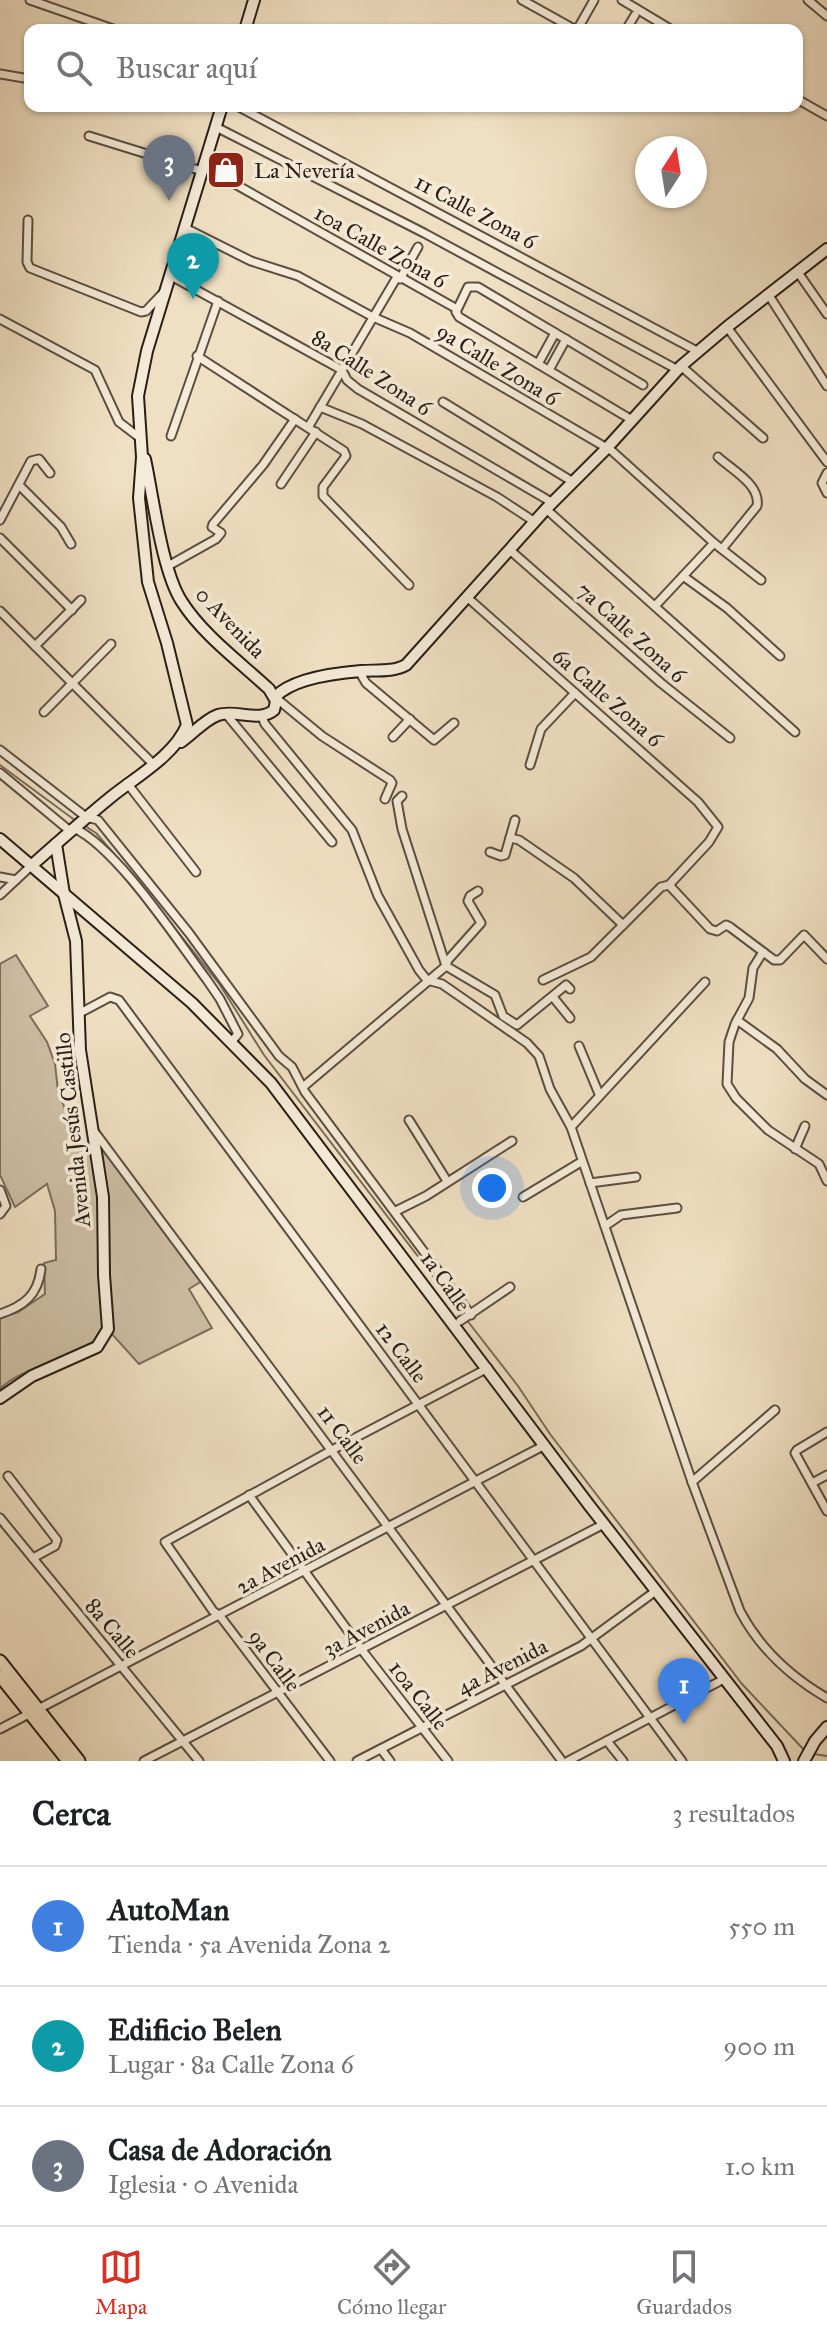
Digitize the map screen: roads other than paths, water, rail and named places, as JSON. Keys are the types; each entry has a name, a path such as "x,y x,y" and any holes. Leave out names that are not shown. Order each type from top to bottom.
{"main road":[{"path":"0,1661 68,1761"},
{"path":"0,1676 79,1761"}],"street":[{"path":"30,0 99,24"},
{"path":"247,24 254,0"},
{"path":"522,0 565,24"},
{"path":"540,10 545,0"},
{"path":"580,24 594,0"},
{"path":"622,0 662,24"},
{"path":"808,0 827,16"},
{"path":"630,24 635,15"},
{"path":"0,74 24,78"},
{"path":"803,102 827,116"},
{"name":"0 Avenida","path":"174,745 186,728 187,720 150,590 139,498 139,386 220,112"},
{"name":"11 Calle Zona 6","path":"248,112 697,351"},
{"path":"216,127 679,368 763,438"},
{"name":"10a Calle Zona 6","path":"89,136 203,169 457,312 632,420"},
{"path":"28,220 27,262 30,268 141,312 146,311 165,292"},
{"name":"9a Calle Zona 6","path":"185,228 251,261 292,273 419,338 614,452 714,543 761,580"},
{"path":"281,484 313,429 320,407 418,247"},
{"path":"0,895 86,817 174,745 213,718 226,714 262,717 274,710 275,697 298,684 406,665 679,368 827,249"},
{"path":"797,271 827,314"},
{"name":"8a Calle Zona 6","path":"171,276 342,370 347,380 358,389 549,506 795,732"},
{"path":"457,312 467,289 473,286 643,385"},
{"path":"768,294 827,386"},
{"path":"171,436 218,301"},
{"path":"0,319 95,370 119,422 141,442"},
{"path":"727,327 827,462"},
{"path":"538,364 555,333"},
{"path":"549,370 566,339"},
{"path":"197,356 346,453 322,492 409,585"},
{"path":"443,402 573,482"},
{"path":"320,407 362,424 473,484 535,522"},
{"path":"168,566 216,539 221,533 212,525 263,465 295,419"},
{"name":"0 Avenida","path":"141,442 176,592 191,614 275,697"},
{"path":"718,457 752,487 758,500 757,506 722,549"},
{"path":"0,520 33,459 41,460 50,473"},
{"path":"827,473 822,483 827,493"},
{"path":"19,485 61,527 71,544"},
{"path":"0,538 72,610"},
{"path":"655,606 714,543"},
{"name":"7a Calle Zona 6","path":"511,551 661,683 730,738"},
{"path":"683,576 727,608 780,656"},
{"name":"6a Calle Zona 6","path":"468,598 698,802 718,829 669,885"},
{"path":"35,646 81,600"},
{"path":"0,611 153,764"},
{"path":"44,712 111,644"},
{"path":"359,671 366,683 434,740 454,723"},
{"path":"530,765 541,729 575,693"},
{"path":"275,697 315,731 390,780 392,783 385,799"},
{"path":"226,714 332,842"},
{"path":"262,717 352,830 378,896 413,963 427,980 442,984 532,1047 539,1056 550,1089 571,1127 692,1482 744,1619 791,1675 827,1698"},
{"path":"393,737 410,719"},
{"path":"0,750 86,817 98,820 197,944 279,1056 292,1067 303,1087 396,1211 404,1228 429,1256 466,1317 510,1287"},
{"path":"0,773 73,828 92,838 111,857 220,999 238,1034 232,1041"},
{"path":"127,783 196,872"},
{"path":"402,796 397,801 402,829 446,966 495,995 503,1016 516,1025 566,985 570,989"},
{"path":"490,852 503,856 515,820"},
{"path":"510,838 519,840 574,878 623,925"},
{"name":"1a Calle","path":"0,839 180,992 232,1041 289,1105 604,1524 777,1746 784,1761"},
{"name":"Avenida Jesús Castillo","path":"0,1398 32,1376 91,1350 106,1336 109,1320 104,1275 103,1197 81,1059 76,941 56,844"},
{"path":"0,877 16,880"},
{"path":"543,980 589,958 661,887 669,885 710,929 718,931 726,925 779,961 804,935 827,959"},
{"path":"303,1087 446,966 481,924 468,899 478,891"},
{"path":"763,952 753,968 749,998 737,1020 727,1053 728,1088 768,1130 820,1166 827,1181"},
{"path":"571,1127 705,982"},
{"name":"12 Calle","path":"80,1013 110,997 119,1000 682,1761"},
{"path":"553,997 570,1018"},
{"path":"737,1020 777,1049 805,1079 827,1095"},
{"path":"579,1046 599,1094"},
{"path":"409,1120 447,1181"},
{"path":"795,1149 805,1126"},
{"name":"11 Calle","path":"94,1131 391,1527 505,1685 565,1761"},
{"path":"396,1211 423,1198 512,1141"},
{"path":"523,1197 581,1162"},
{"path":"590,1183 636,1177"},
{"path":"0,1190 3,1211"},
{"path":"605,1226 621,1215 677,1208"},
{"path":"0,1314 28,1301 35,1291 41,1269"},
{"path":"249,1495 488,1368"},
{"path":"692,1482 775,1410"},
{"path":"827,1432 796,1452 827,1511"},
{"name":"2a Avenida","path":"34,1711 545,1445"},
{"path":"812,1483 827,1475"},
{"path":"8,1476 57,1540 55,1546 33,1558"},
{"name":"9a Calle","path":"249,1495 165,1542 213,1611 220,1616 330,1761"},
{"name":"10a Calle","path":"249,1495 448,1761"},
{"name":"8a Calle","path":"0,1518 199,1761"},
{"name":"3a Avenida","path":"144,1761 604,1524"},
{"name":"4a Avenida","path":"357,1761 592,1639 657,1590"},
{"path":"565,1761 724,1679"},
{"path":"0,1729 34,1711"},
{"path":"805,1760 827,1727"},
{"path":"607,1741 623,1761"},
{"path":"381,1749 390,1761"}],"waterway":[{"path":"0,765 76,821"},
{"path":"82,824 96,833 128,870"},
{"path":"140,884 220,985 264,1055 462,1314"},
{"path":"466,1319 742,1684 805,1751"},
{"path":"814,1754 827,1756"}],"place":[{"name":"La Nevería","path":"226,170"},
{"name":"Casa de Adoración","path":"169,201"},
{"name":"Edificio Belen","path":"193,299"},
{"name":"AutoMan","path":"684,1724"}]}
